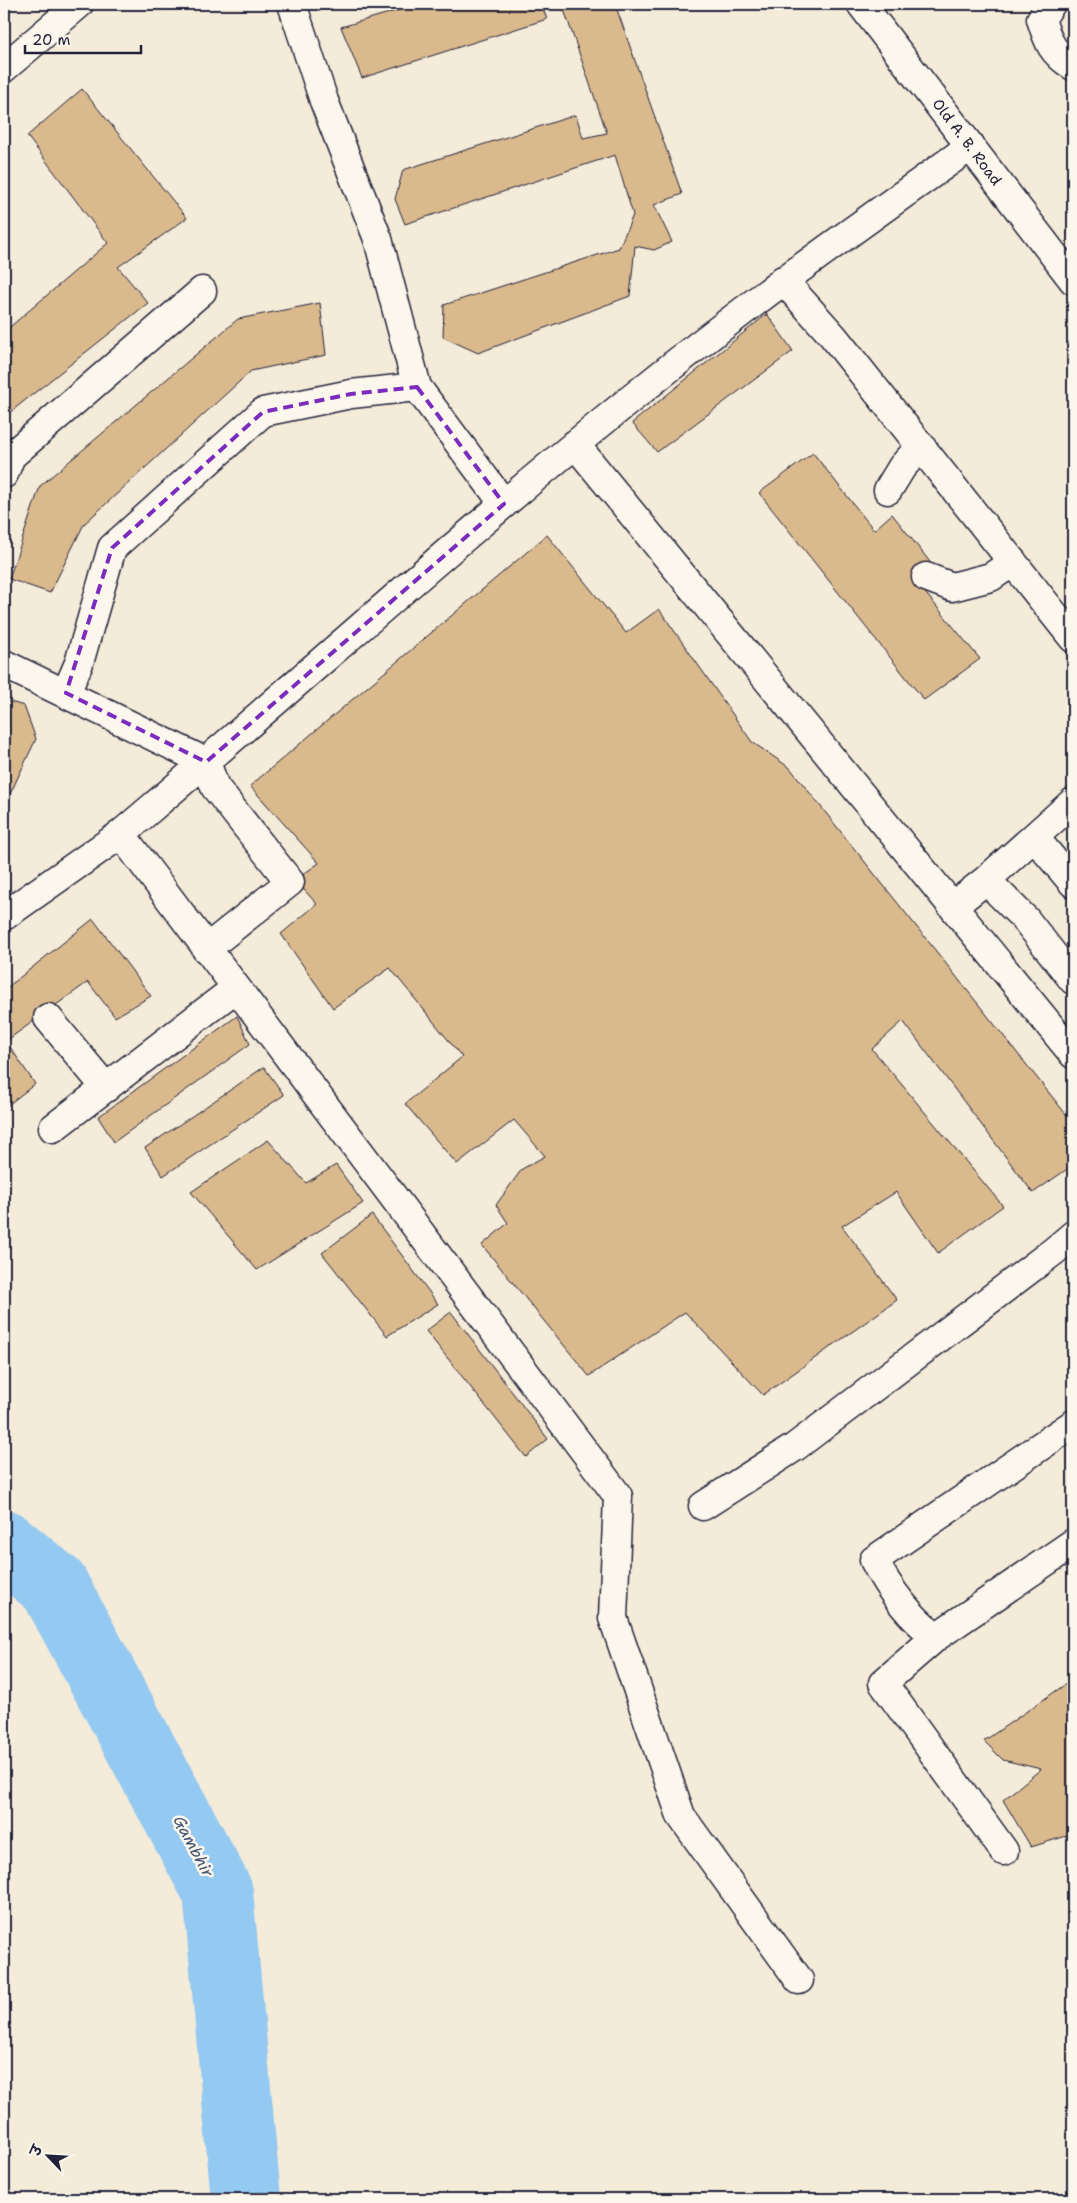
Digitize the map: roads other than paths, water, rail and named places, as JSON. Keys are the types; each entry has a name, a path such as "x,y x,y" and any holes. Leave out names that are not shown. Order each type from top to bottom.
{"street":[{"path":"4,68 79,4"},
{"path":"292,4 324,101 378,239 417,387 504,504"},
{"name":"Old A. B. Road","path":"861,4 1073,280"},
{"path":"1051,4 1041,19 1048,43 1062,59 1073,66"},
{"path":"4,916 121,834 575,444 783,280 971,146"},
{"path":"783,280 833,336 1073,638"},
{"path":"4,474 11,456 202,292"},
{"path":"66,693 79,663 112,548 263,412 351,394 417,387"},
{"path":"575,444 1073,1054"},
{"path":"888,490 902,467 921,446"},
{"path":"926,577 952,587 991,577 1013,562"},
{"path":"4,664 206,762 215,787 290,882 206,949"},
{"path":"953,906 986,880 1073,802"},
{"path":"121,834 618,1496 613,1618 681,1816 800,1980"},
{"path":"1034,838 1073,883"},
{"path":"986,880 1026,920 1073,980"},
{"path":"53,1128 236,988"},
{"path":"48,1018 106,1088"},
{"path":"702,1506 795,1447 1054,1251 1073,1234"},
{"path":"936,1637 918,1622 891,1589 874,1560 1073,1424"},
{"path":"1004,1852 883,1683 936,1637 1073,1543"}],"waterway":[{"name":"Gambhir","path":"4,1545 54,1586 218,1892 246,2199"}]}
